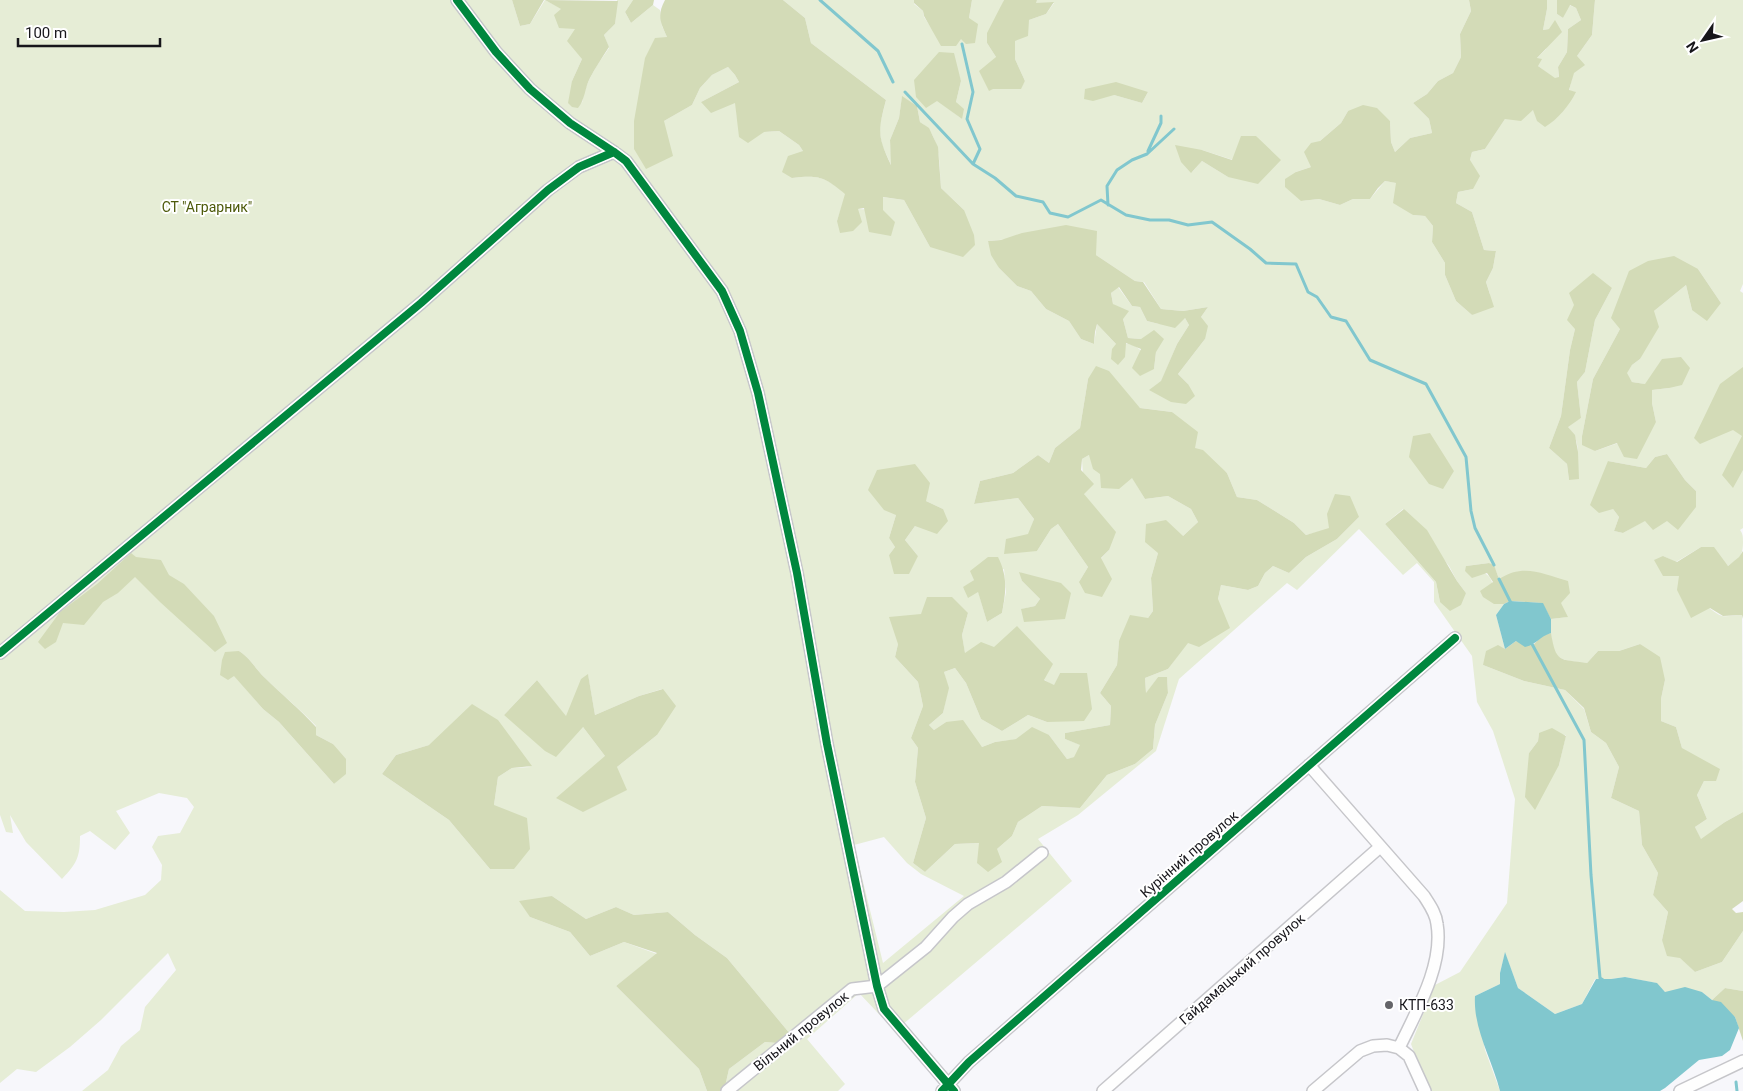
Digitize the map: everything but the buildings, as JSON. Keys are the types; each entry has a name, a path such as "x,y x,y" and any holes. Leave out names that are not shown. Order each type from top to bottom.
{"street":[{"path":"457,0 496,52 530,89 570,123 626,161 722,291 740,331 758,393 797,573 828,744 877,986 884,1009 948,1089"},
{"path":"0,653 421,303 548,190 579,167 614,152"},
{"name":"Курінний провулок","path":"948,1089 969,1062 1455,638"},
{"path":"1309,766 1424,896 1432,908 1437,924 1436,955 1428,987 1399,1048"},
{"name":"Гайдамацький провулок","path":"1103,1091 1380,847"},
{"name":"Вільний провулок","path":"727,1091 852,990 877,986 926,947 953,917 968,904 1006,882 1042,853"},
{"path":"1315,1090 1360,1051 1373,1046 1387,1046 1399,1048 1409,1056 1425,1091"},
{"path":"1680,1091 1743,1061"}],"green space":[{"name":"СТ \"Аграрник\"","path":"0,0 512,0 520,26 530,24 545,0 562,9 575,29 582,59 572,81 582,103 589,81 609,48 604,35 615,24 617,0 633,0 625,12 631,23 653,5 660,10 662,26 667,37 664,121 692,105 700,88 712,75 728,67 739,82 701,102 736,103 737,118 764,132 779,131 799,145 803,151 792,178 821,178 846,194 837,221 857,209 883,210 882,197 904,200 930,247 964,210 941,188 936,143 927,128 920,122 917,106 902,97 899,118 890,140 892,167 882,145 879,128 886,100 811,43 805,18 783,0 914,0 914,4 923,11 924,17 932,29 969,18 972,0 1004,0 987,43 996,57 993,89 1020,89 1025,81 1015,59 1015,40 1029,20 1046,14 1054,3 1035,3 1037,0 1469,0 1471,11 1460,34 1461,57 1453,73 1438,81 1427,94 1413,103 1429,119 1432,133 1410,138 1395,152 1391,142 1390,121 1348,111 1341,123 1320,141 1311,167 1296,172 1301,201 1319,199 1340,205 1353,199 1370,199 1385,181 1397,183 1413,215 1425,216 1433,226 1432,242 1445,263 1445,275 1456,301 1472,315 1490,294 1486,282 1493,268 1496,251 1484,250 1472,212 1456,203 1458,192 1473,189 1470,160 1472,152 1485,149 1505,119 1533,110 1575,92 1569,91 1577,56 1592,35 1595,0 1743,0 1743,284 1740,291 1743,293 1743,528 1740,530 1743,536 1743,547 1740,557 1728,566 1701,547 1676,562 1663,556 1691,589 1715,612 1722,616 1742,615 1743,812 1725,822 1701,840 1695,827 1707,819 1697,795 1704,781 1682,748 1676,727 1661,721 1661,699 1665,680 1640,644 1619,651 1598,651 1587,663 1558,657 1553,647 1551,619 1567,617 1499,579 1494,566 1489,563 1466,566 1486,574 1490,578 1493,587 1494,604 1504,604 1496,615 1505,649 1483,665 1524,681 1565,690 1584,709 1591,732 1606,743 1619,767 1611,798 1639,811 1642,845 1658,873 1653,895 1668,912 1662,940 1695,972 1722,962 1743,931 1743,991 1725,988 1712,1000 1702,992 1665,992 1656,983 1625,977 1595,979 1582,1004 1555,1014 1518,988 1505,953 1500,973 1500,984 1475,996 1485,1050 1500,1091 1429,1091 1411,1044 1435,985 1460,972 1507,903 1515,799 1493,731 1477,702 1472,656 1434,602 1434,582 1417,563 1403,575 1359,529 1297,590 1287,583 1179,679 1156,751 1078,815 1038,839 1072,881 895,1031 859,993 807,1039 845,1084 838,1091 724,1091 729,1069 765,1042 777,1043 791,1035 727,958 695,935 668,912 634,915 616,907 586,919 552,896 530,917 570,932 590,956 624,942 657,954 616,986 699,1069 707,1091 82,1091 108,1070 121,1046 140,1030 145,1007 176,970 168,953 101,1020 70,1047 36,1072 17,1069 0,1083 0,890 25,911 64,912 95,910 145,895 161,880 162,865 152,847 158,836 180,833 194,807 187,798 159,793 116,811 130,833 115,850 90,831 80,836 77,859 62,879 26,842 10,815 13,833 6,832 0,815","holes":["957,69 961,81 956,102 962,119 937,100","1148,92 1142,103 1114,95","1202,150 1233,160 1228,177 1202,161 1192,172","1096,231 1096,255 1135,281 1144,282 1161,309 1183,311 1208,307 1201,317 1205,339 1178,374 1188,384 1161,382 1177,344 1189,325 1185,318 1159,324 1147,321 1140,307 1132,306 1118,287 1111,293 1113,304 1123,319 1128,338 1141,339 1156,352 1154,369 1139,349 1130,344 1116,344 1097,324 1094,344 1081,339 1069,321 1046,309 1031,291 1017,286 999,268 988,241","1698,269 1721,303 1692,310 1686,285 1654,311 1640,359 1626,373 1632,382 1669,388 1652,390 1652,403 1656,422 1618,443 1595,451 1582,436 1593,379 1620,329","1612,288 1595,320 1585,372 1577,382 1581,418 1567,426 1573,433 1577,446 1576,459 1569,480 1567,464 1549,448 1561,416 1570,350 1575,329 1574,305","1088,379 1140,408 1172,412 1194,448 1227,473 1237,497 1257,500 1294,523 1306,535 1329,529 1359,517 1337,539 1306,557 1289,573 1273,566 1265,573 1258,586 1248,590 1221,585 1218,599 1168,669 1145,678 1146,694 1158,677 1167,678 1168,693 1155,725 1153,749 1135,764 1107,775 1080,808 1042,806 1018,822 1012,836 997,849 980,843 955,844 925,872 913,863 926,818 915,782 918,748 911,738 923,706 918,682 895,657 898,644 921,614 968,613 962,635 965,654 994,647 1054,686 1060,673 1087,673 1047,722 1028,715 1002,731 981,719 966,683 955,668 944,672 948,689 943,713 929,725 934,730 946,722 982,747 995,742 1049,735 1067,759 1075,757 1081,745 1065,739 1065,733 1110,725 1111,706 1100,693 1117,665 1119,641 1148,618 1153,611 1151,578 1158,553 1183,536 1198,522 1191,509 1168,496 1145,499 1132,477 1089,455 1082,459 1084,494 1109,550 1079,582 1088,567 1058,524 1051,529 1037,551 1029,534 1034,519 1018,498 974,504 980,481 1013,473 1038,455 1049,463 1055,448 1080,428","1413,436 1445,458 1454,471","1667,454 1685,480 1696,491 1623,533 1614,531 1619,517 1613,509 1608,461 1646,468 1655,457","926,501 943,509 915,526 905,540 918,556 889,555 895,547 889,538 896,515","1403,509 1449,566 1466,593 1440,602 1436,582 1385,524","1004,569 1006,592 1002,613 987,622 978,591 963,588 974,580","1020,572 1065,619 1022,609 1035,606 1040,599 1022,581","239,651 316,726 316,735 333,744 345,774 334,784 279,722 263,709 234,675","588,675 595,715 639,696 662,689 657,735 617,767 605,756 583,727 504,715 537,680 566,717","1539,733 1566,735 1559,765 1529,753 1538,741","429,745 531,767 512,768 498,777 494,805 490,869 449,820 382,774 396,755","884,837 907,863 921,874 964,896 883,963 854,845"]},
{"path":"512,0 544,0 530,24 520,26"},
{"path":"545,0 618,1 615,24 604,35 609,47 590,78 578,108 572,107 568,103 572,81 582,59 567,41 575,29 559,28 554,15 561,9"},
{"path":"633,0 654,0 653,5 631,23 625,12"},
{"path":"665,0 783,0 805,18 811,43 886,100 881,119 880,133 883,147 891,165 890,140 899,118 902,96 917,106 920,122 929,128 938,147 941,188 964,210 974,235 975,245 963,257 930,247 904,200 883,197 883,210 895,222 891,236 869,232 864,208 858,209 862,222 853,231 840,233 837,221 845,194 821,178 792,178 782,172 788,156 803,151 799,145 779,131 764,132 748,143 739,137 735,103 711,113 701,102 739,82 728,67 712,75 700,88 692,105 664,121 673,156 646,169 634,149 634,121 645,58 655,38 667,37 660,18"},
{"path":"914,0 972,0 969,18 978,24 975,43 966,44 961,39 956,46 941,46 923,11 914,3"},
{"path":"1004,0 1037,0 1036,3 1054,2 1046,14 1029,20 1028,36 1015,41 1015,59 1025,81 1021,89 993,89 989,91 979,71 996,57 987,43 987,33"},
{"path":"1469,0 1547,0 1543,30 1549,29 1555,20 1562,32 1537,58 1542,59 1538,66 1555,78 1559,77 1558,67 1567,52 1568,29 1581,20 1576,8 1570,5 1563,18 1557,14 1557,0 1595,0 1592,35 1577,56 1585,65 1574,73 1569,90 1576,92 1567,107 1545,127 1537,121 1533,110 1521,121 1505,119 1485,149 1472,152 1470,160 1480,176 1473,189 1458,192 1456,203 1472,212 1484,250 1496,251 1493,268 1486,282 1494,307 1472,315 1456,301 1445,275 1445,263 1432,242 1433,226 1425,216 1413,215 1393,203 1396,183 1385,181 1370,199 1353,199 1340,205 1319,199 1301,201 1285,187 1285,179 1296,172 1311,167 1304,152 1311,143 1320,141 1341,123 1348,111 1363,105 1377,108 1390,121 1391,142 1395,152 1410,138 1432,133 1429,119 1413,103 1427,94 1438,81 1453,73 1461,57 1460,34 1471,11"},
{"path":"1547,0 1557,0 1557,14 1563,18 1569,5 1576,8 1581,20 1568,29 1567,52 1558,67 1559,78 1554,78 1538,66 1536,59 1546,49 1549,29 1543,30"},
{"path":"939,52 954,53 961,81 956,102 964,109 962,119 937,101 926,108 916,97 914,80"},
{"path":"1116,82 1148,92 1142,103 1114,95 1093,101 1084,99 1085,89"},
{"path":"1241,136 1256,136 1281,160 1258,184 1228,177 1202,161 1191,173 1181,162 1175,145 1202,150 1232,160"},
{"path":"1066,225 1097,231 1096,255 1135,281 1143,282 1161,309 1183,311 1208,307 1201,317 1208,326 1205,339 1178,374 1188,384 1195,396 1186,404 1171,402 1149,390 1161,381 1177,344 1189,325 1185,318 1175,328 1147,321 1140,307 1132,306 1119,287 1111,293 1113,304 1129,311 1123,319 1128,338 1141,339 1154,330 1164,339 1156,352 1154,369 1140,376 1132,368 1141,349 1126,343 1125,357 1118,365 1111,359 1112,349 1116,344 1097,324 1094,344 1081,339 1069,321 1046,309 1031,291 1017,286 999,268 991,255 988,241 1001,240 1022,233"},
{"path":"1674,256 1698,269 1721,303 1707,321 1692,310 1686,285 1654,311 1659,327 1640,359 1632,365 1627,373 1632,382 1645,384 1662,359 1681,357 1690,368 1682,385 1652,390 1652,403 1656,422 1637,459 1624,457 1617,443 1595,451 1582,445 1582,436 1593,379 1620,329 1611,318 1629,271 1648,261"},
{"path":"1593,273 1612,288 1595,320 1585,372 1577,382 1581,418 1568,427 1575,435 1579,479 1569,480 1567,464 1549,448 1561,416 1570,350 1575,329 1567,320 1574,305 1569,293"},
{"path":"1096,366 1109,371 1140,408 1172,412 1198,432 1195,448 1203,450 1227,473 1237,497 1257,500 1294,523 1306,535 1329,528 1327,514 1335,494 1350,496 1359,517 1337,539 1306,557 1289,573 1273,566 1265,573 1258,586 1248,590 1221,585 1218,599 1230,628 1199,647 1188,643 1168,669 1145,678 1146,693 1158,677 1167,677 1168,693 1155,725 1153,749 1135,764 1107,775 1080,808 1042,806 1018,822 1012,836 997,849 1002,862 988,872 977,863 979,843 955,844 925,872 913,863 926,818 915,782 918,748 911,738 923,706 918,682 895,657 898,644 889,617 921,614 927,597 952,597 968,613 962,635 965,653 981,642 994,647 1017,626 1053,664 1044,680 1054,685 1060,673 1087,673 1092,709 1084,721 1047,722 1028,715 1002,731 981,719 966,683 955,668 944,672 949,688 943,713 929,725 934,730 946,722 963,720 982,747 995,742 1016,739 1032,727 1049,735 1067,759 1074,757 1080,745 1065,739 1065,733 1110,725 1111,706 1100,693 1117,665 1119,641 1130,615 1148,618 1153,611 1151,578 1158,553 1145,542 1146,524 1166,520 1183,536 1198,522 1191,509 1168,496 1145,499 1132,478 1119,489 1101,488 1100,474 1093,469 1089,455 1082,459 1081,470 1094,484 1084,494 1116,532 1109,550 1101,558 1112,579 1102,597 1085,593 1079,582 1088,567 1058,524 1051,529 1037,551 1004,554 1006,539 1028,534 1034,519 1018,498 974,504 980,481 1013,473 1038,455 1049,463 1055,448 1080,428 1088,379"},
{"path":"1743,367 1743,470 1733,488 1722,475 1742,436 1733,430 1700,444 1694,438 1720,384"},
{"path":"1430,433 1454,471 1443,489 1429,484 1409,457 1413,436"},
{"path":"1667,454 1685,480 1696,491 1696,507 1678,530 1667,521 1653,530 1645,521 1623,533 1614,531 1619,517 1613,509 1599,513 1590,505 1608,461 1646,468 1655,457"},
{"path":"915,464 930,483 926,501 943,509 948,521 937,534 915,526 905,540 918,556 909,574 894,574 889,555 895,547 889,538 896,515 884,510 868,490 877,470"},
{"path":"1404,509 1427,530 1466,593 1461,605 1450,611 1440,602 1436,582 1385,524"},
{"path":"1701,547 1714,547 1728,566 1743,551 1743,619 1742,615 1723,616 1710,608 1691,618 1677,590 1679,576 1663,576 1654,560 1663,556 1677,562"},
{"path":"131,553 136,557 161,560 169,575 184,584 214,616 227,643 215,652 135,577 118,593 103,602 84,625 63,623 56,642 45,649 38,642 60,612 97,584"},
{"path":"988,557 998,557 1005,578 1005,585 1002,613 987,622 978,592 968,598 963,587 974,580 970,571"},
{"path":"1489,563 1494,565 1499,579 1508,574 1533,571 1568,581 1570,593 1561,603 1568,617 1551,619 1542,603 1510,601 1504,604 1494,604 1483,597 1480,591 1493,582 1487,573 1472,578 1465,571 1466,566"},
{"path":"1019,572 1061,583 1071,593 1065,619 1024,622 1021,609 1035,606 1040,599 1022,581"},
{"path":"1551,633 1557,655 1565,660 1587,663 1598,651 1619,651 1640,644 1660,657 1665,680 1661,699 1661,721 1676,727 1682,748 1720,769 1716,781 1704,781 1697,795 1707,819 1695,827 1701,839 1743,812 1743,901 1732,909 1736,913 1743,912 1743,931 1722,962 1695,972 1680,958 1667,956 1662,940 1668,912 1653,895 1658,873 1642,845 1639,811 1611,798 1619,767 1606,743 1591,732 1584,708 1565,690 1524,681 1483,665 1486,651 1498,645 1505,649 1516,641 1533,645 1543,635"},
{"path":"239,651 316,727 316,735 333,744 346,759 346,774 334,784 279,722 263,709 234,676 228,680 220,675 225,652"},
{"path":"588,674 595,715 639,696 663,689 676,706 657,735 617,767 627,790 583,812 556,798 605,756 583,727 556,757 545,751 504,715 537,680 566,716 581,679"},
{"path":"472,704 498,720 532,766 512,768 498,777 494,805 527,818 530,849 514,869 490,869 449,820 382,774 396,755 429,745"},
{"path":"1552,728 1566,736 1559,765 1535,810 1525,797 1529,753 1538,741 1539,733"},
{"path":"552,896 586,919 616,907 634,915 668,912 695,935 727,958 791,1035 777,1043 765,1042 729,1069 724,1091 707,1091 699,1069 616,986 657,953 624,942 590,956 570,932 530,917 519,901"},
{"path":"1725,988 1743,991 1743,1041 1735,1017 1712,1000"}],"water":[{"path":"1510,601 1543,603 1551,619 1551,633 1529,646 1525,647 1516,641 1505,649 1496,615 1504,604"},
{"path":"1505,952 1518,988 1555,1014 1582,1004 1596,979 1625,977 1657,983 1665,992 1685,987 1702,992 1712,1000 1721,1002 1735,1017 1739,1028 1730,1050 1722,1056 1699,1060 1660,1091 1500,1091 1480,1032 1475,1008 1475,996 1500,984 1500,973"}],"waterway":[{"path":"820,0 878,51 893,82"},
{"path":"962,44 973,92 967,119 980,149 973,164"},
{"path":"905,92 973,164 995,178 1016,196 1043,202 1050,213 1068,217 1101,200 1126,215 1150,220 1169,220 1188,225 1212,222 1266,263 1296,264 1308,292 1317,297 1331,317 1346,321 1370,360 1426,384 1466,457 1471,511 1475,528 1494,565"},
{"path":"1148,151 1161,123 1161,116"},
{"path":"1108,205 1107,186 1117,170 1132,160 1147,154 1174,129"},
{"path":"1499,579 1511,603"},
{"path":"1532,644 1584,740 1591,875 1600,978 1603,980"},
{"path":"1736,1082 1737,1091"}],"cycle path":[{"path":"457,0 496,52 530,89 570,123 626,161 722,291 740,331 758,393 797,573 827,744 877,986 884,1009 954,1091"},
{"path":"0,653 421,303 548,190 579,167 614,152"},
{"path":"942,1091 969,1062 1455,638"}],"place":[{"name":"КТП-633","path":"1389,1005"}]}
